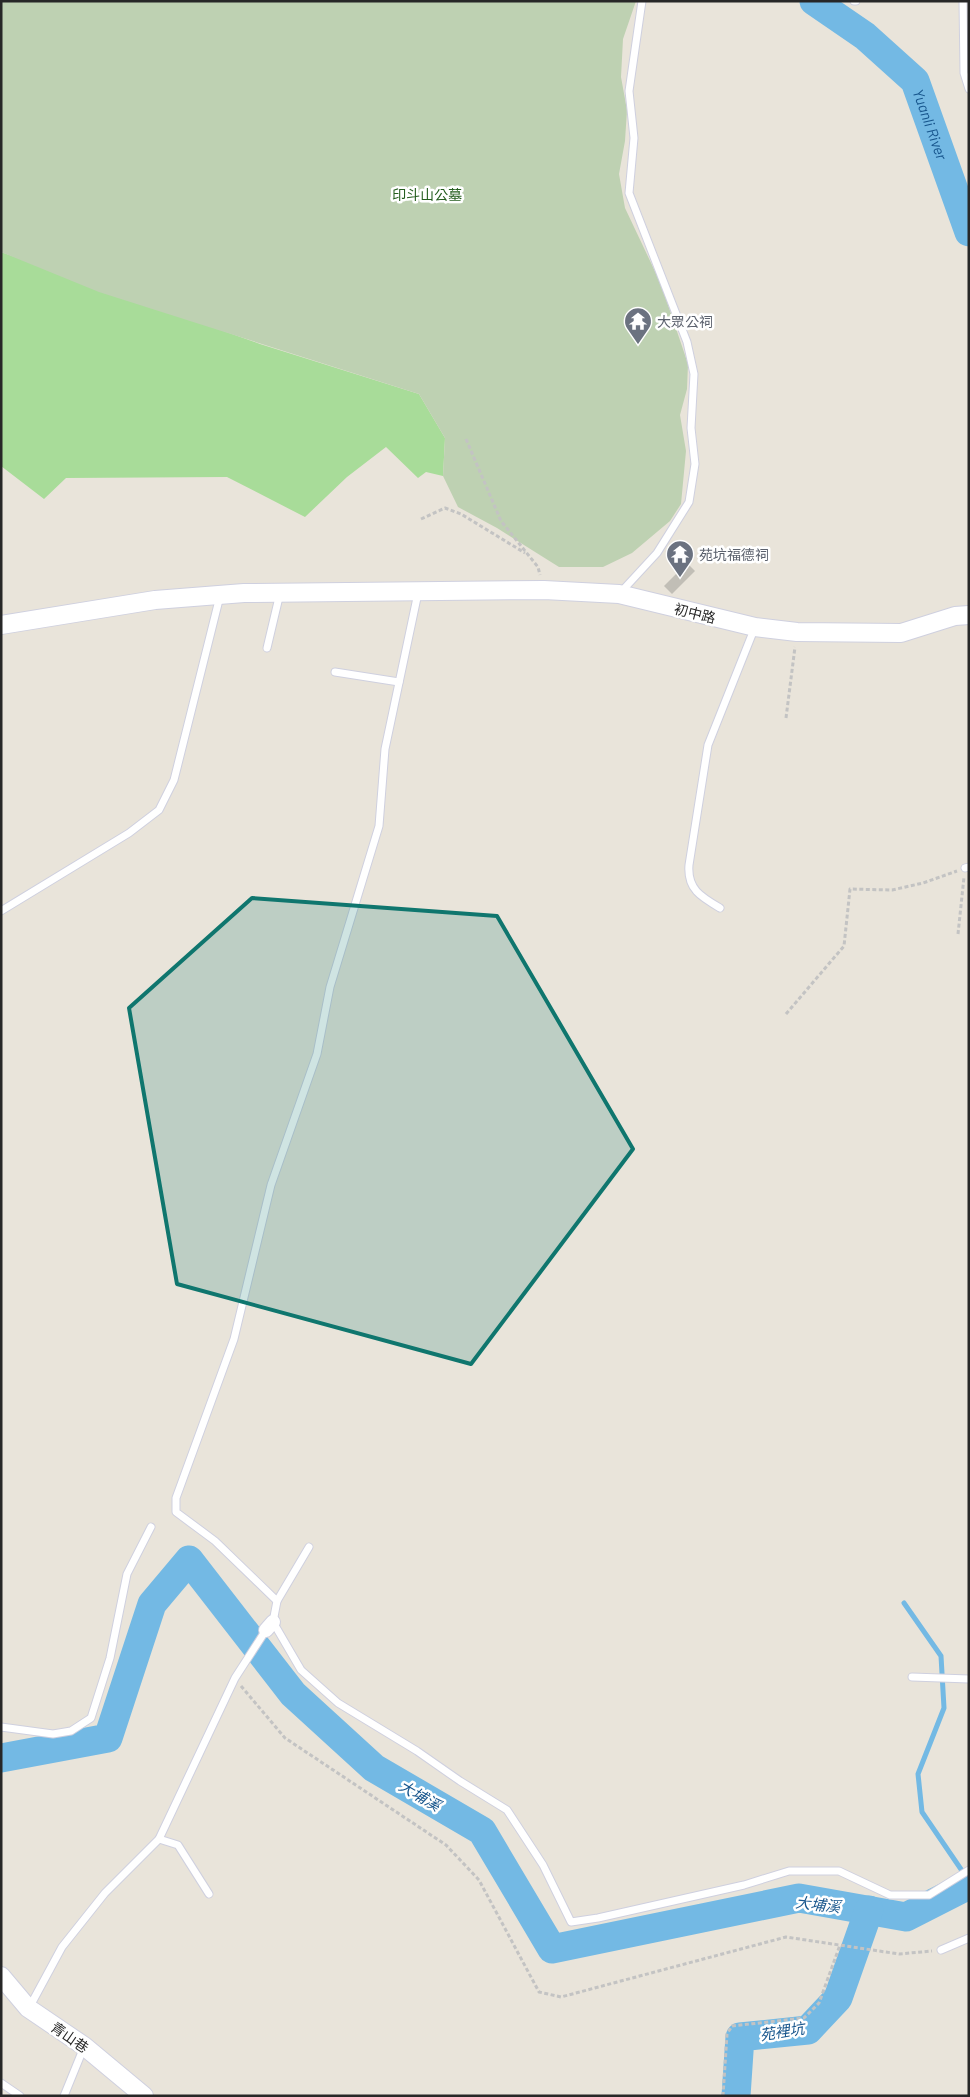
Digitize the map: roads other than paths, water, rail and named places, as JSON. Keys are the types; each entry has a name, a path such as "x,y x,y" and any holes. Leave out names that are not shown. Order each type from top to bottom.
{"street":[{"name":"初中路","path":"1,625 155,600 280,593 418,593 544,590 619,594 755,627 797,632 901,633 955,616 969,616"},
{"name":"青山巷","path":"1,1976 28,2008 84,2046 144,2096"}],"lane":[{"path":"619,594 657,553 689,502 695,464 691,428 694,374 687,342 629,193 634,138 629,91 642,1"},
{"path":"963,1 964,73 969,89"},
{"path":"267,648 280,593"},
{"path":"277,1601 215,1541 176,1512 176,1498 234,1339 271,1185 317,1054 330,987 379,826 385,749 418,593"},
{"path":"1,912 129,832 159,810 174,780 220,596"},
{"path":"720,908 702,898 692,886 688,879 689,865 708,745 755,627"},
{"path":"335,672 399,682"},
{"path":"1,1727 54,1734 71,1731 91,1718 110,1658 127,1574 151,1527"},
{"path":"28,2008 62,1947 104,1893 159,1839 234,1678 269,1626 277,1601 309,1547"},
{"path":"269,1626 300,1670 338,1703 507,1810 543,1865 571,1922 598,1918 735,1887 789,1871 839,1871 890,1895 929,1895 969,1870"},
{"path":"912,1677 969,1679"},
{"path":"159,1839 178,1845 209,1894"},
{"path":"941,1950 969,1938"},
{"path":"64,2096 84,2046"},
{"path":"1,2083 20,2096"}],"waterway":[{"name":"Yuanli River","path":"814,1 865,36 915,81 969,232"},
{"name":"大埔溪","path":"1,1758 108,1738 152,1604 189,1560 293,1694 374,1768 482,1831 552,1949 799,1898 906,1917 969,1885"},
{"path":"904,1603 941,1656 944,1708 918,1774 922,1812 969,1881"},
{"name":"苑裡坑","path":"736,2096 740,2037 808,2030 838,1998 869,1910"}],"place":[{"name":"大眾公祠","path":"638,345"},
{"name":"苑坑福德祠","path":"680,578"}],"park label":[{"name":"印斗山公墓","path":"427,194"}]}
